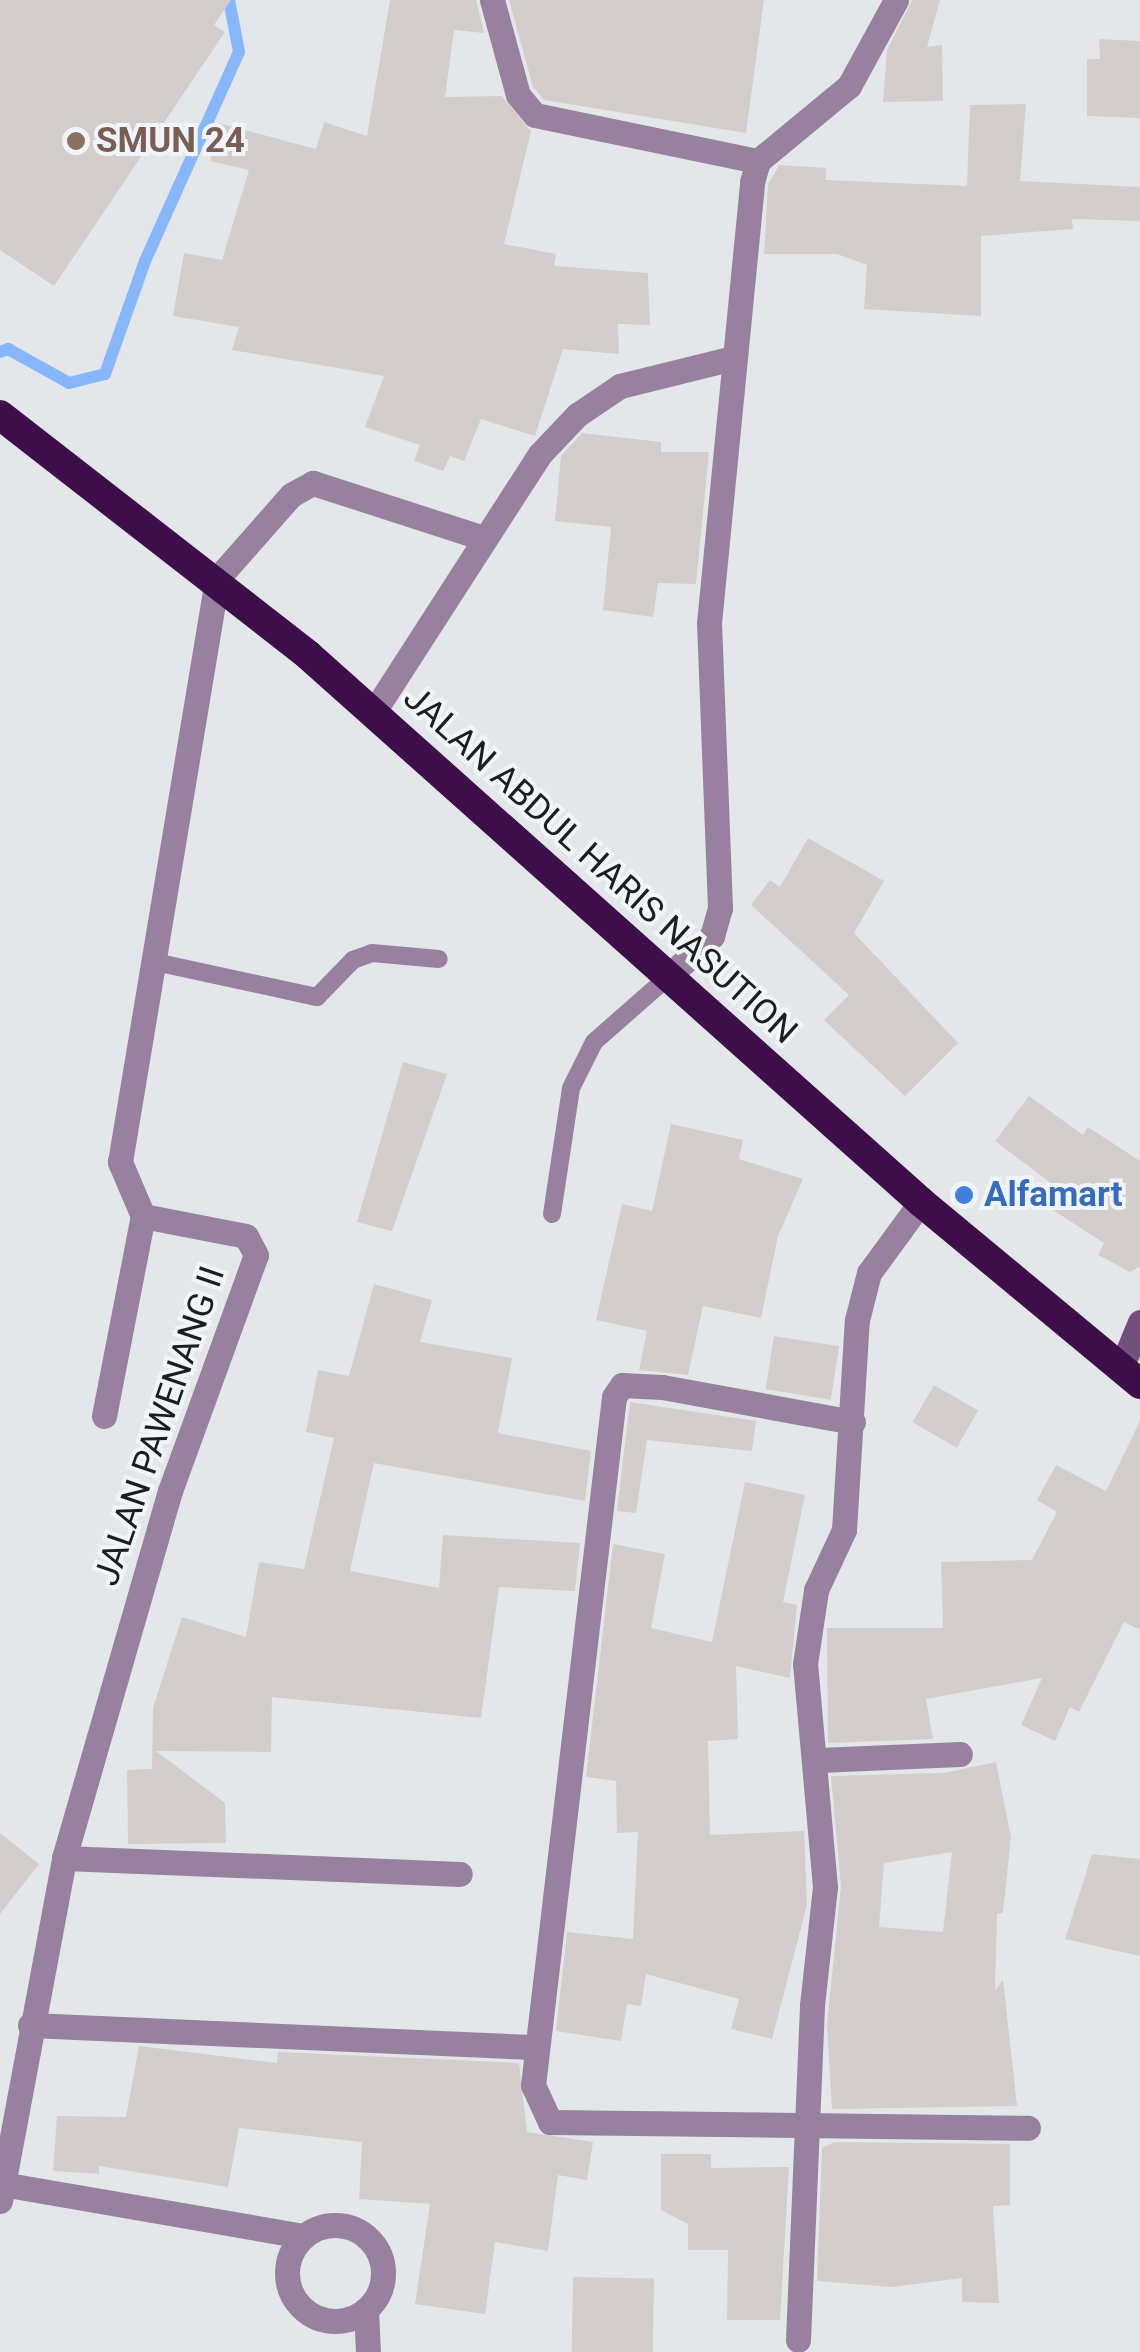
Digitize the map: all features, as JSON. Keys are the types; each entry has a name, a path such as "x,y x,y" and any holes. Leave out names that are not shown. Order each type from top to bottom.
{"highway":[{"name":"JALAN ABDUL HARIS NASUTION","path":"0,415 62,457 217,579 373,712 922,1202 1130,1377"}],"street":[{"path":"492,0 518,95 535,114 644,143 758,161"},
{"path":"669,976 712,936 720,908 710,624 734,358 758,161 849,86 896,0"},
{"path":"373,712 482,538 577,416 638,379 734,358"},
{"path":"104,1416 144,1216 120,1162 217,579 291,496 313,482 482,538"},
{"path":"798,2340 806,2127 825,1887 818,1760 805,1664 816,1590 844,1530 856,1320 869,1273 922,1202"},
{"name":"JALAN PAWENANG II","path":"1,2192 64,1858 170,1491 256,1255 246,1236 144,1216"},
{"path":"1130,1377 1140,1322"},
{"path":"853,1422 662,1387 622,1385 614,1396 532,2048 533,2085 550,2122 1028,2128"},
{"path":"818,1760 960,1754"},
{"path":"64,1858 460,1874"},
{"path":"30,2026 532,2048"},
{"path":"1,2192 304,2236 335,2225 366,2236 383,2265 366,2310 368,2352"},
{"path":"304,2236 287,2282 304,2310 335,2322 366,2310"}],"lane":[{"path":"155,962 317,997 353,960 372,953 439,959"},
{"path":"552,1214 578,1073 594,1042 669,976"}],"building":[{"name":"SMUN 24","path":"0,0 231,0 214,25 225,32 54,286 0,250"},
{"path":"390,0 476,0 484,33 454,30 445,97 502,96 531,131 504,244 556,254 554,266 648,273 650,325 618,324 619,354 563,349 535,436 481,419 464,461 450,456 443,471 414,461 420,445 365,427 384,376 232,350 239,327 173,316 184,253 222,260 249,170 210,161 219,123 316,149 324,122 367,136"},
{"path":"509,0 764,0 746,133 544,100 533,87"},
{"path":"912,0 940,0 927,47 942,45 943,101 883,102 887,50"},
{"path":"1099,39 1140,41 1140,118 1087,116 1087,59 1100,59"},
{"path":"1026,104 1020,181 1140,187 1140,221 1072,219 1073,229 981,236 981,316 864,309 867,265 837,254 764,254 768,185 779,165 826,168 826,180 967,186 970,105"},
{"path":"582,433 661,442 661,452 709,452 696,584 658,583 653,617 603,610 611,527 555,521 561,456"},
{"path":"808,838 884,881 854,933 958,1043 905,1096 824,1020 849,995 751,905 770,880 780,887"},
{"path":"403,1062 447,1074 392,1231 357,1222"},
{"path":"1029,1096 1083,1135 1088,1127 1140,1161 1140,1266 1130,1272 1098,1255 1104,1243 1039,1201 1051,1183 995,1141"},
{"path":"671,1124 743,1140 739,1159 803,1179 778,1236 761,1318 703,1306 688,1375 639,1370 647,1331 596,1320 622,1204 652,1211"},
{"path":"374,1284 432,1300 420,1342 512,1358 498,1433 591,1451 585,1501 374,1463 350,1571 439,1588 443,1535 580,1543 575,1591 499,1587 481,1718 272,1697 271,1752 156,1751 225,1803 226,1843 128,1844 127,1770 152,1769 153,1708 182,1617 246,1637 259,1562 304,1569 334,1438 306,1432 318,1370 349,1376"},
{"path":"774,1336 839,1346 831,1400 766,1389"},
{"path":"934,1385 978,1410 957,1448 912,1422"},
{"path":"630,1402 756,1421 752,1451 647,1440 636,1513 617,1511"},
{"path":"1140,1421 1140,1630 1124,1622 1079,1712 1070,1707 1055,1741 1021,1725 1042,1678 926,1699 933,1739 828,1743 827,1628 943,1628 941,1562 1032,1560 1057,1512 1037,1500 1056,1465 1106,1491"},
{"path":"745,1482 805,1495 783,1602 797,1605 790,1678 736,1666 738,1739 708,1741 710,1835 804,1831 807,1905 772,2039 731,2029 739,1999 646,1974 641,2006 627,2004 621,2041 556,2031 567,1932 633,1939 638,1832 617,1833 616,1781 586,1777 613,1544 665,1554 651,1628 712,1642"},
{"path":"996,1762 1011,1837 1003,1913 997,1914 995,1991 1003,1979 1017,2106 832,2109 827,2025 841,1886 831,1776 944,1773","holes":["952,1852 943,1932 879,1927 884,1863"]},
{"path":"0,1833 39,1864 0,1914"},
{"path":"1092,1854 1140,1859 1140,1956 1065,1939"},
{"path":"139,2046 277,2063 278,2052 519,2063 527,2132 593,2142 587,2180 558,2175 548,2251 495,2242 485,2314 415,2304 430,2204 359,2199 362,2142 239,2128 228,2187 99,2166 99,2174 53,2171 57,2116 126,2117"},
{"path":"834,2142 1010,2144 1010,2205 993,2206 999,2303 962,2302 962,2278 892,2287 817,2281 822,2148"},
{"path":"661,2154 711,2154 711,2168 789,2167 780,2320 727,2320 728,2250 688,2250 688,2224 661,2210"},
{"path":"573,2277 654,2278 653,2352 572,2352"}],"waterway":[{"path":"0,352 8,349 69,383 105,374 145,261 239,52 229,0"}],"place":[{"name":"SMUN 24","path":"76,141"},
{"name":"Alfamart","path":"964,1195"}]}
